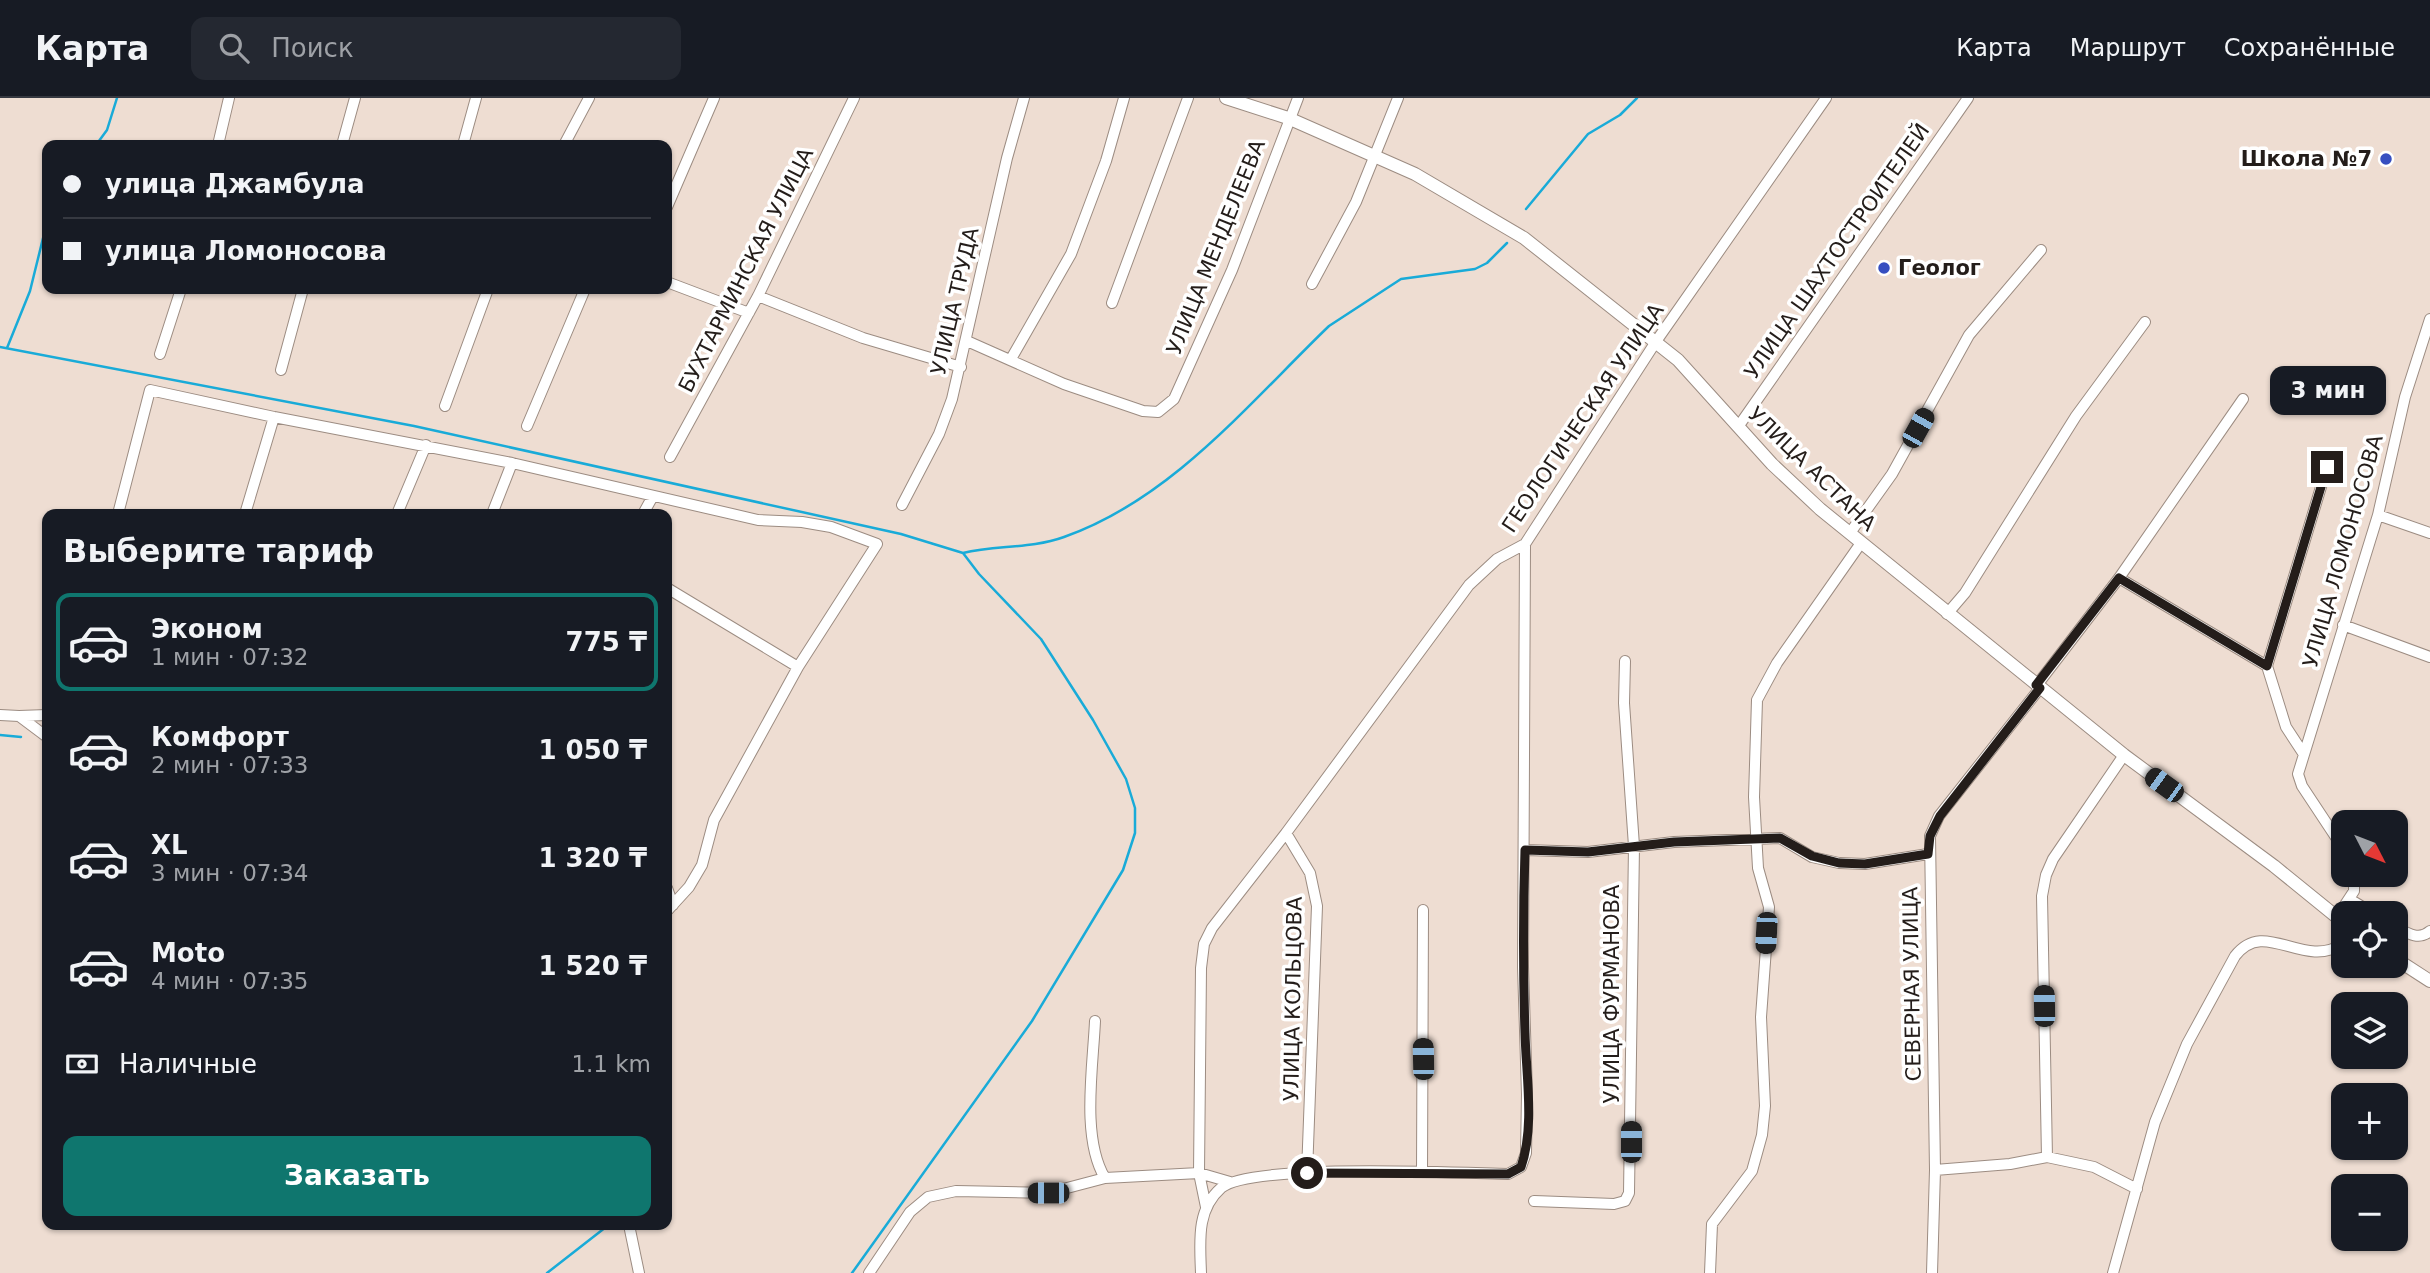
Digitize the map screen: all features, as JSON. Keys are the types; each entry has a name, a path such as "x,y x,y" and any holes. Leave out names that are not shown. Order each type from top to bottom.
{"street":[{"path":"219,140 229,98"},
{"path":"343,140 355,98"},
{"path":"464,140 476,98"},
{"path":"567,140 589,98"},
{"path":"672,195 714,98"},
{"name":"БУХТАРМИНСКАЯ УЛИЦА","path":"670,457 758,296 854,98"},
{"name":"УЛИЦА ТРУДА","path":"902,505 940,434 961,367 1007,158 1024,98"},
{"path":"967,341 1011,359 1071,254 1105,161 1124,98"},
{"path":"1112,303 1188,98"},
{"name":"УЛИЦА АСТАНА","path":"1226,98 1288,118 1415,174 1515,232 1657,340 1703,383 1738,427 1820,509 2124,755 2331,912"},
{"name":"УЛИЦА МЕНДЕЛЕЕВА","path":"1011,359 1064,384 1143,411 1158,412 1174,400 1232,270 1288,118 1298,98"},
{"path":"1312,284 1356,202 1398,98"},
{"name":"ГЕОЛОГИЧЕСКАЯ УЛИЦА","path":"1199,1173 1204,944 1212,928 1286,833 1469,585 1497,559 1525,544 1657,340 1826,98"},
{"name":"УЛИЦА ШАХТОСТРОИТЕЛЕЙ","path":"1738,427 1968,98"},
{"path":"1850,533 1892,474 1969,335 2040,250"},
{"path":"672,284 749,313"},
{"path":"160,354 179,294"},
{"path":"281,370 302,294"},
{"path":"445,406 486,294"},
{"path":"527,426 583,294"},
{"path":"758,296 863,338 961,367"},
{"name":"УЛИЦА ЛОМОНОСОВА","path":"2331,830 2302,786 2298,774 2378,516 2405,397 2430,320"},
{"path":"1947,614 1965,593 2076,416 2145,322"},
{"path":"119,509 150,390 512,463 758,520 802,522 831,527 877,544 798,667 714,820 702,866 672,905"},
{"name":"СЕВЕРНАЯ УЛИЦА","path":"1932,1273 1935,1170 1928,854 1930,836 1940,816 2119,578 2243,399"},
{"path":"246,509 274,417"},
{"path":"399,509 426,445"},
{"path":"494,509 512,463"},
{"name":"УЛИЦА ЛОМОНОСОВА","path":"2303,752 2286,727 2272,690 2267,666 2327,467"},
{"path":"646,509 653,496"},
{"path":"2378,516 2430,533"},
{"path":"1710,1273 1712,1224 1752,1171 1762,1135 1765,1106 1761,1017 1769,907 1758,868 1756,841 1754,797 1757,700 1770,674 1861,543"},
{"path":"869,1273 910,1212 928,1197 956,1191 1048,1193 1105,1178 1199,1173 1230,1182 1307,1173 1508,1174 1521,1167 1526,1153 1527,1094 1522,967 1525,850 1525,544"},
{"path":"2119,578 2267,666"},
{"path":"672,590 798,667"},
{"path":"2343,625 2430,657"},
{"name":"УЛИЦА ФУРМАНОВА","path":"1534,1201 1614,1204 1625,1201 1630,1170 1634,846 1624,702 1625,661"},
{"path":"0,715 42,715"},
{"path":"19,716 42,733"},
{"path":"2047,1157 2042,896 2046,875 2053,859 2124,755"},
{"name":"УЛИЦА КОЛЬЦОВА","path":"1286,833 1310,873 1317,906 1307,1173"},
{"path":"1525,850 1588,852 1634,846 1780,838 1812,856 1839,863 1865,864 1928,854"},
{"path":"2351,900 2354,887"},
{"path":"1422,1172 1423,910"},
{"path":"2408,933 2420,936 2430,931"},
{"path":"2113,1273 2155,1122 2187,1044 2243,946 2254,940 2320,952 2331,950"},
{"path":"2408,967 2430,981"},
{"path":"1095,1021 1091,1121 1094,1154 1105,1178"},
{"path":"1935,1170 2010,1164 2047,1157 2094,1167 2137,1189"},
{"path":"1199,1173 1206,1207"},
{"path":"1201,1273 1200,1229 1206,1207 1230,1182"},
{"path":"630,1230 639,1273"}],"waterway":[{"path":"100,140 107,130 117,98"},
{"path":"1526,209 1588,134 1620,115 1637,98"},
{"path":"7,348 30,291 42,242"},
{"path":"963,553 1052,541 1103,520 1140,499 1207,446 1329,326 1401,279 1475,269 1487,263 1507,243"},
{"path":"0,347 414,426 901,534 963,553 979,574 1041,639 1093,720 1126,779 1135,808 1135,833 1123,870 1032,1021 852,1273"},
{"path":"0,735 21,737"},
{"path":"547,1273 602,1230"}],"place":[{"name":"Школа №7","path":"2386,159"},
{"name":"Геолог","path":"1884,268"}],"route":[{"path":"1307,1173 1508,1174 1521,1167 1526,1153 1527,1094 1522,967 1525,850 1588,852 1674,842 1780,838 1812,856 1839,863 1865,864 1928,854 1930,836 1940,816 2040,688 2036,685 2119,578 2267,666 2327,467"}]}
